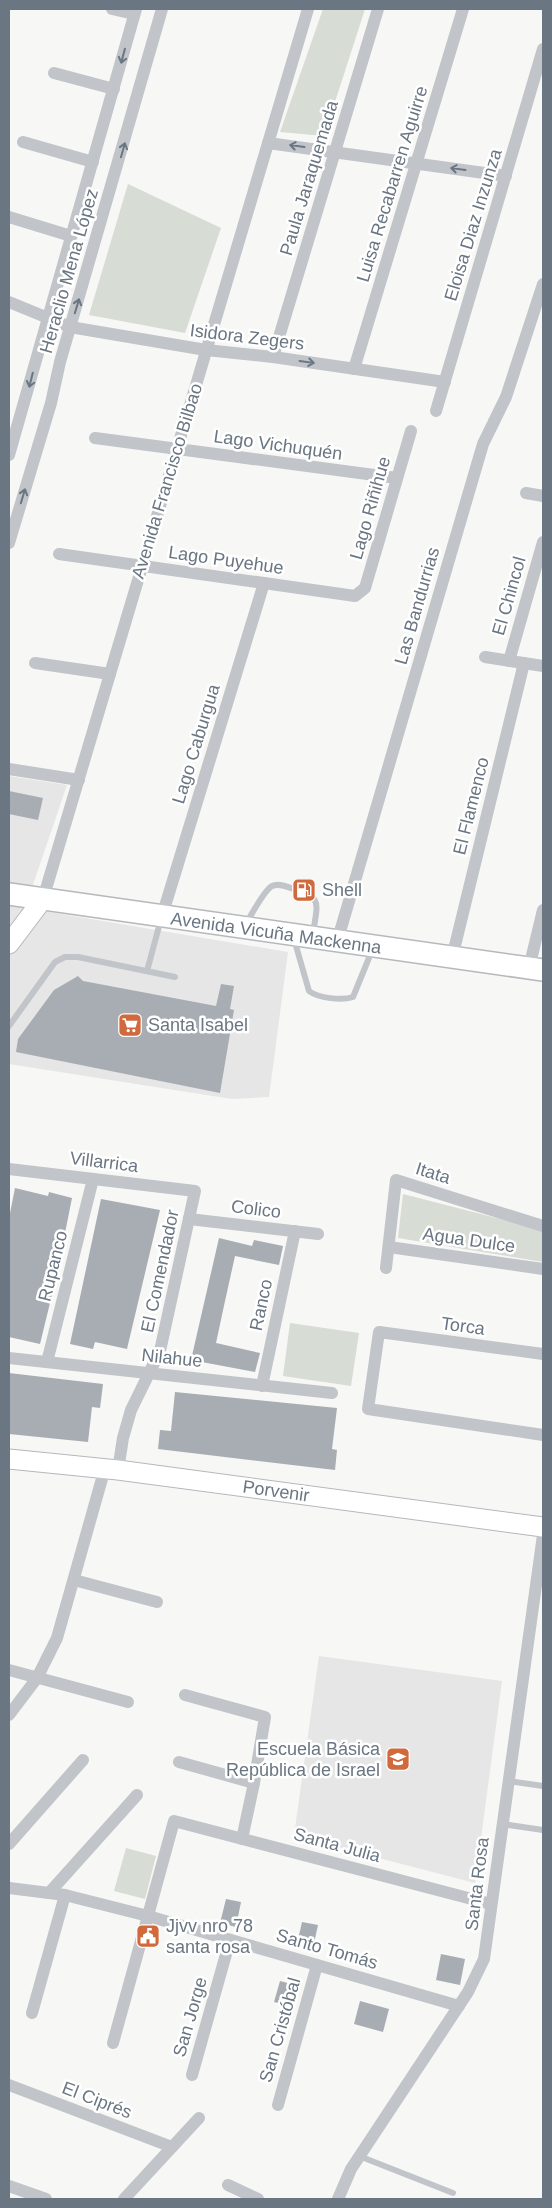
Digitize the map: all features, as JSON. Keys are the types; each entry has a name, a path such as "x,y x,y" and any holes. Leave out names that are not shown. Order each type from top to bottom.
{"main road":[{"name":"Avenida Vicuña Mackenna","path":"9,894 536,969"}],"street":[{"path":"112,9 135,12"},
{"name":"Heraclio Mena López","path":"9,542 49,410 70,327 162,9"},
{"name":"Avenida Francisco Bilbao","path":"9,944 43,899 308,9"},
{"name":"Paula Jaraquemada","path":"273,357 378,9"},
{"name":"Luisa Recabarren Aguirre","path":"354,369 463,9"},
{"name":"Heraclio Mena López","path":"9,455 46,319 135,12"},
{"name":"Eloisa Diaz Inzunza","path":"436,410 543,49"},
{"path":"54,73 114,89"},
{"path":"23,142 93,162"},
{"path":"268,143 506,176"},
{"path":"9,217 71,236"},
{"name":"Las Bandurrias","path":"337,942 483,444 506,398 543,284"},
{"name":"Isidora Zegers","path":"9,302 46,319 70,327 206,350 273,357 445,382"},
{"name":"Lago Riñihue","path":"359,594 365,588 411,431"},
{"name":"Lago Vichuquén","path":"95,438 397,478"},
{"path":"526,493 543,496"},
{"name":"El Chincol","path":"509,661 543,542"},
{"name":"Lago Puyehue","path":"59,554 350,596 359,594"},
{"name":"Lago Caburgua","path":"162,916 264,583"},
{"path":"484,657 543,666"},
{"path":"35,663 110,674"},
{"name":"El Flamenco","path":"452,958 524,663"},
{"path":"9,769 78,780"},
{"path":"536,969 543,910"},
{"name":"Villarrica","path":"9,1169 195,1191"},
{"name":"Rupanco","path":"48,1362 92,1179"},
{"name":"Itata","path":"386,1268 396,1180 543,1226"},
{"name":"El Comendador","path":"9,1715 37,1678 57,1638 74,1580 128,1422 149,1373 157,1360 163,1341 195,1191"},
{"name":"Colico","path":"189,1219 318,1234"},
{"name":"Ranco","path":"262,1386 295,1231"},
{"name":"Agua Dulce","path":"389,1247 543,1269"},
{"name":"Torca","path":"543,1354 379,1332 368,1409 543,1435"},
{"name":"Nilahue","path":"9,1358 332,1393"},
{"name":"Porvenir","path":"9,1459 112,1469 543,1527"},
{"name":"Santa Rosa","path":"338,2199 344,2182 459,2006 475,1980 484,1959 543,1535"},
{"path":"74,1580 157,1602"},
{"path":"9,1670 128,1702"},
{"path":"185,1695 265,1717 242,1839"},
{"path":"9,1844 83,1760"},
{"path":"179,1762 254,1783"},
{"path":"49,1893 137,1795"},
{"name":"Santa Julia","path":"148,1916 174,1821 491,1904"},
{"name":"Santo Tomás","path":"9,1888 65,1895 148,1916 459,2006"},
{"path":"32,2013 65,1895"},
{"path":"114,2043 148,1916"},
{"name":"San Jorge","path":"192,2075 230,1940"},
{"name":"San Cristóbal","path":"278,2105 317,1965"},
{"name":"El Ciprés","path":"9,2085 172,2147"},
{"path":"124,2199 199,2118"},
{"path":"228,2185 258,2199"},
{"path":"9,2186 46,2199"}],"lane":[{"path":"243,928 268,889 279,884 309,893 315,898 316,907 303,937 309,991 314,994 347,999 352,997 374,947"},
{"path":"147,971 162,916"},
{"path":"9,1026 54,962 65,956 175,977"},
{"path":"508,1781 543,1786"},
{"path":"502,1824 543,1830"},
{"path":"360,2156 453,2193"}],"shaded area":[{"path":"323,9 365,9 324,136 280,132"},
{"path":"128,184 221,228 185,333 89,315"},
{"path":"9,776 67,785 25,908 288,952 269,1097 232,1099 9,1064"},
{"path":"403,1194 543,1230 543,1262 398,1238"},
{"path":"290,1323 359,1333 351,1386 283,1376"},
{"name":"Escuela Básica República de Israel","path":"319,1656 502,1681 475,1883 294,1836"},
{"path":"126,1848 156,1856 145,1899 114,1891"}],"building":[{"path":"9,791 43,798 38,820 9,814"},
{"name":"Santa Isabel","path":"78,976 83,981 216,1006 221,984 234,986 230,1009 234,1010 220,1093 16,1052 18,1039 54,990"},
{"path":"15,1188 48,1196 49,1192 72,1198 65,1233 67,1233 40,1344 9,1337 9,1218"},
{"path":"101,1199 160,1210 127,1349 95,1342 93,1349 70,1344"},
{"path":"219,1238 252,1246 254,1240 283,1246 279,1265 235,1256 225,1301 216,1343 260,1353 255,1372 191,1360"},
{"path":"9,1373 103,1384 100,1408 92,1407 88,1442 9,1434"},
{"path":"175,1392 337,1408 332,1449 337,1450 335,1470 158,1449 160,1430 171,1431"},
{"path":"226,1899 241,1902 236,1927 220,1923"},
{"path":"302,1922 318,1925 313,1948 297,1944"},
{"path":"441,1954 465,1959 460,1985 436,1980"},
{"path":"280,1981 295,1985 289,2006 274,2002"},
{"path":"360,2001 389,2009 383,2032 354,2024"}],"place":[{"name":"Shell","path":"304,890"},
{"name":"Santa Isabel","path":"130,1025"},
{"name":"Escuela Básica República de Israel","path":"398,1759"},
{"name":"Jjvv nro 78 santa rosa","path":"148,1936"}]}
